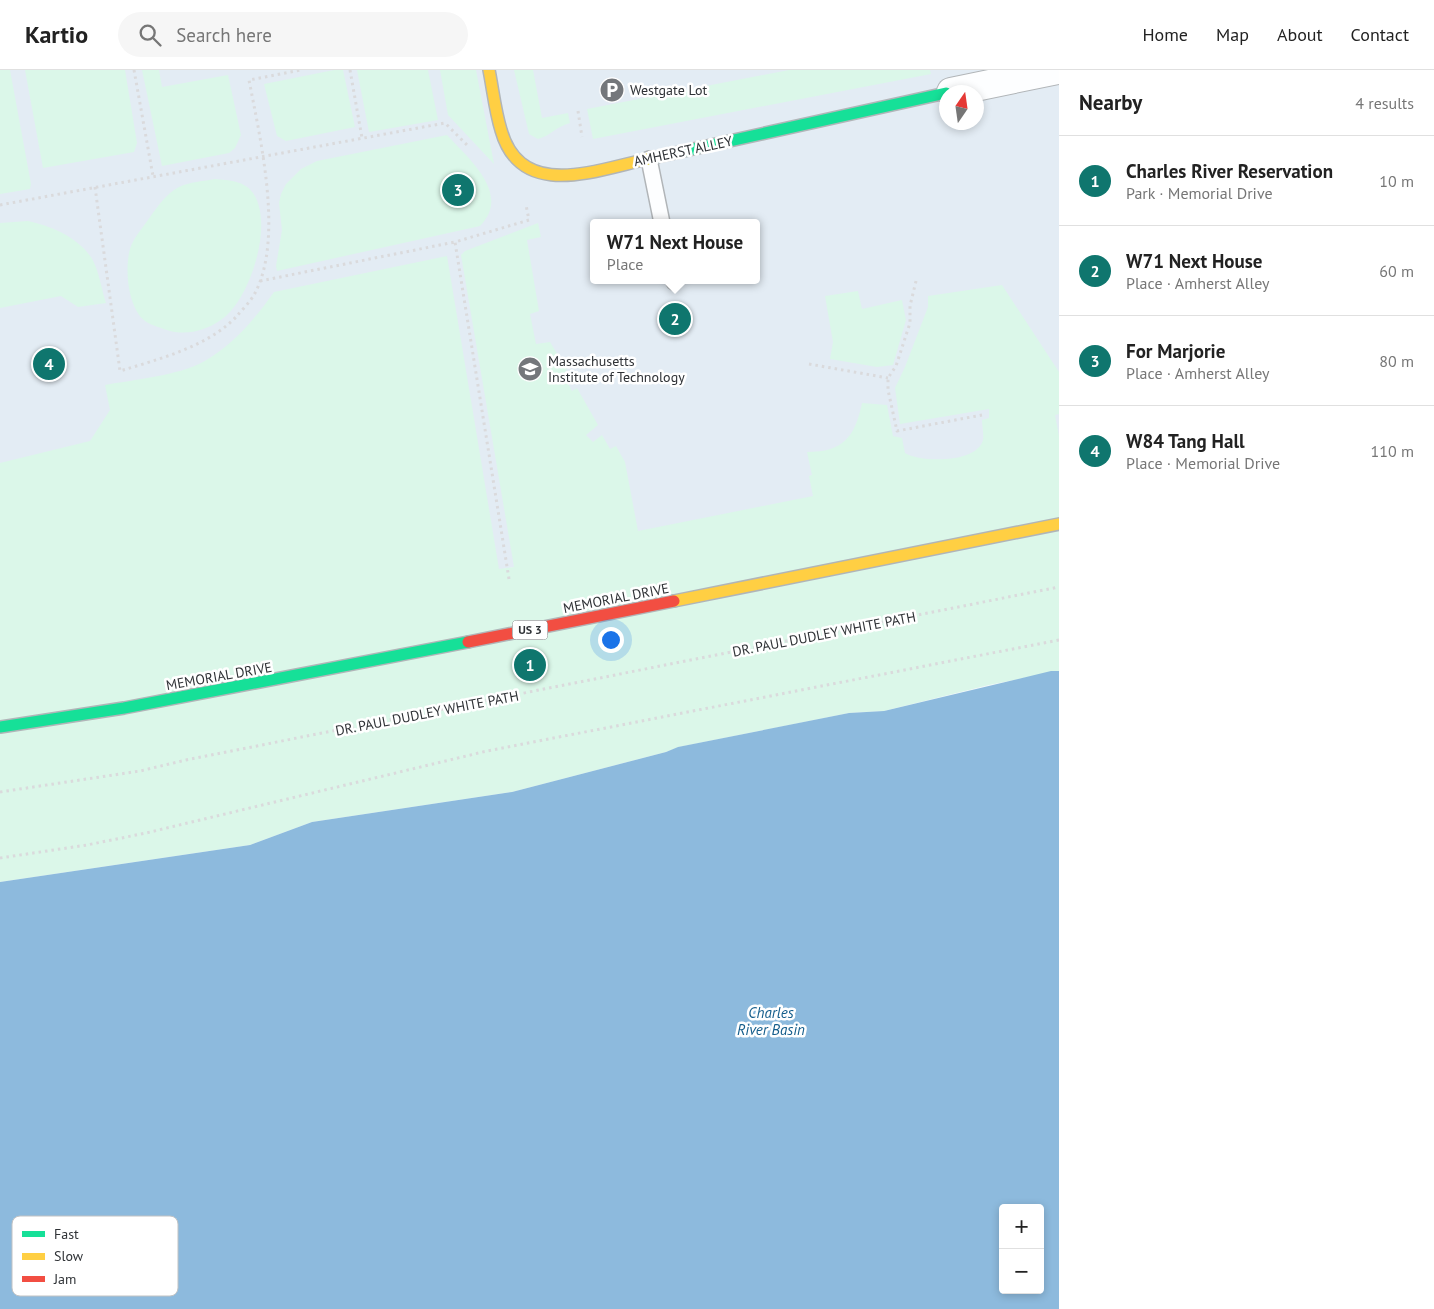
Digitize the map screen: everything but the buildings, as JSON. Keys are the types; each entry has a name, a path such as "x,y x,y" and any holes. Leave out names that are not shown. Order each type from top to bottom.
{"main road":[{"name":"AMHERST ALLEY","path":"489,70 501,131 512,155 529,170 542,176 566,176 939,96"},
{"name":"MEMORIAL DRIVE","path":"0,727 124,708 284,680 1059,524"}],"street":[{"path":"984,85 1057,70"}],"lane":[{"path":"649,159 661,219"}],"path":[{"path":"134,70 154,176"},
{"path":"95,187 120,372 165,358 207,338 235,318 255,294 264,265 267,236 264,156 249,80 301,70"},
{"path":"350,70 362,138"},
{"path":"574,140 583,139 578,111"},
{"path":"0,205 445,123"},
{"path":"259,281 455,242 529,220 526,203"},
{"path":"455,242 509,579"},
{"path":"916,281 910,306 910,323 896,366 888,378 888,390 897,431 982,415"},
{"path":"810,364 888,378"},
{"name":"DR. PAUL DUDLEY WHITE PATH","path":"0,792 140,771 186,760 1059,587"},
{"path":"0,858 87,845 173,827 487,752 1059,640"}],"shaded area":[{"name":"Massachusetts Institute of Technology","path":"0,70 1059,70 1059,458 499,570 0,659"}],"green space":[{"path":"0,70 10,70 31,184 30,189 0,194"},
{"path":"25,70 125,70 137,143 134,152 43,168"},
{"path":"142,70 159,70 162,87 228,75 241,135 235,148 229,153 162,166"},
{"path":"334,70 343,70 355,127 286,141 277,136 264,84"},
{"path":"357,70 428,70 438,120 369,132"},
{"path":"440,70 476,70 494,164 448,115"},
{"path":"514,70 533,70 542,118 568,113 570,123 538,139 529,134"},
{"path":"789,70 930,70 931,74 593,139 587,109"},
{"path":"447,135 475,165 489,189 491,202 489,214 480,226 277,271 276,266 282,230 279,203 281,194 286,184 301,169 317,161"},
{"path":"215,179 241,184 253,193 259,206 261,222 257,258 244,292 226,316 214,325 200,330 185,333 170,331 145,321 134,306 128,274 131,246 156,209 170,193 187,184"},
{"path":"28,221 47,226 76,241 84,248 95,265 106,303 78,307 61,296 0,308 0,223"},
{"path":"538,223 541,237 527,240 539,311 530,314 536,344 550,342 567,370 563,374 572,391 577,388 598,425 586,435 593,442 602,435 610,449 616,446 625,462 638,531 813,496 809,476 812,475 807,452 830,449 845,440 856,425 862,403 887,405 893,436 902,438 905,453 924,458 948,459 960,457 979,448 983,440 982,420 989,418 989,409 900,424 895,388 928,307 928,296 1002,285 1059,372 1059,414 1055,415 1059,436 1059,671 989,685 884,711 849,713 679,747 512,792 312,822 250,845 0,882 0,463 90,441 110,410 105,385 169,374 193,367 214,356 242,331 274,292 447,256 499,569 514,567 461,255 465,251"},
{"path":"858,291 862,309 902,300 906,320 893,365 877,367 830,359 833,342 825,296"}],"water":[{"name":"Charles River Basin","path":"1051,671 1059,671 1059,1309 0,1309 0,882 250,845 312,822 512,792 666,752 678,747 849,713 884,711"}],"traffic: fast":[{"path":"648,159 939,95"},
{"path":"0,727 124,708 468,642"}],"traffic: slow":[{"path":"489,70 501,130 511,152 525,166 543,173 563,175 606,169 648,159"},
{"path":"674,601 1059,524"}],"traffic: jam":[{"path":"468,642 674,601"}],"place":[{"name":"Westgate Lot","path":"612,90"},
{"name":"For Marjorie","path":"458,190"},
{"name":"W71 Next House","path":"675,319"},
{"name":"W84 Tang Hall","path":"49,364"},
{"name":"Massachusetts Institute of Technology","path":"530,369"},
{"name":"Charles River Reservation","path":"530,665"}]}
